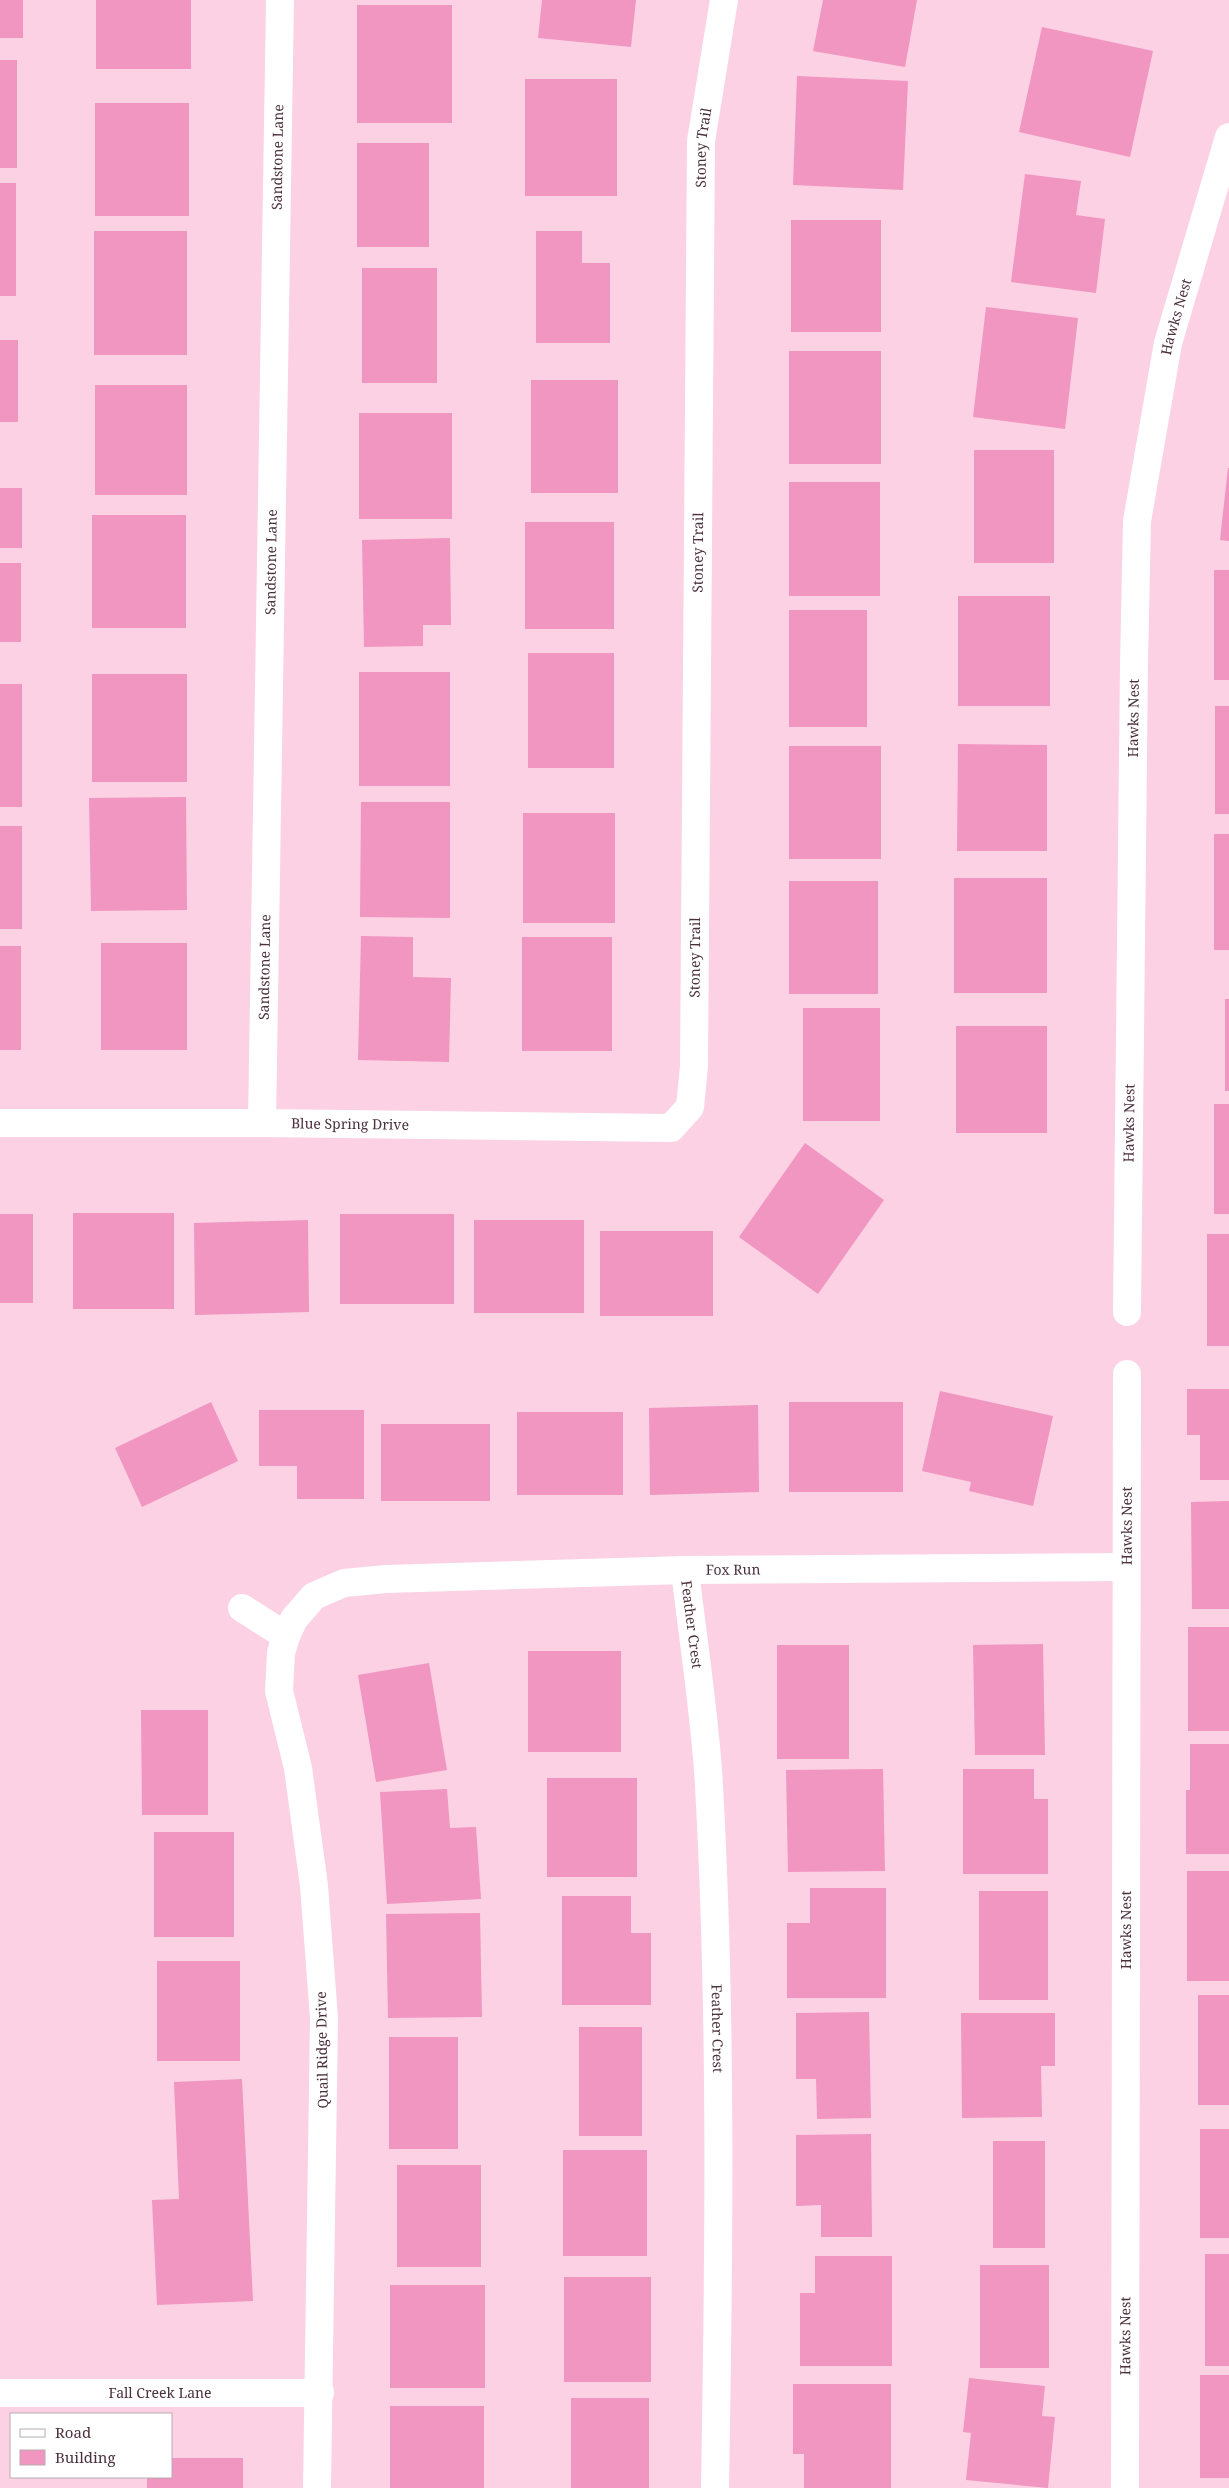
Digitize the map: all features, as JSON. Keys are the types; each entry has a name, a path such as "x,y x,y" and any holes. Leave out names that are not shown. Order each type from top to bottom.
{"street":[{"name":"Sandstone Lane","path":"262,1123 280,0"},
{"name":"Stoney Trail","path":"690,1106 694,1046 701,141 724,0"},
{"name":"Hawks Nest","path":"1127,1312 1137,521 1168,343 1229,137"},
{"name":"Blue Spring Drive","path":"0,1123 262,1123 671,1128 690,1106"},
{"name":"Hawks Nest","path":"1125,2488 1127,1374"},
{"name":"Fox Run","path":"290,1628 314,1596 344,1583 386,1579 685,1570 1126,1567"},
{"name":"Feather Crest","path":"685,1570 709,1794 718,2064 718,2351 715,2488"},
{"path":"242,1608 290,1628"},
{"name":"Quail Ridge Drive","path":"290,1628 282,1653 279,1691 299,1778 314,1886 324,2018 320,2393 317,2488"},
{"name":"Fall Creek Lane","path":"0,2394 320,2393"}],"building":[{"path":"0,0 23,0 23,38 0,38"},
{"path":"96,0 191,0 191,69 96,69"},
{"path":"542,0 636,0 631,47 538,38"},
{"path":"823,0 917,0 905,67 813,51"},
{"path":"357,5 452,5 452,123 357,123"},
{"path":"1042,27 1153,51 1130,157 1019,132"},
{"path":"0,60 17,60 17,168 0,168"},
{"path":"797,76 908,81 903,190 793,185"},
{"path":"525,79 617,79 617,196 525,196"},
{"path":"95,103 189,103 189,216 95,216"},
{"path":"357,143 429,143 429,247 357,247"},
{"path":"1025,174 1081,181 1076,215 1105,219 1096,293 1011,282"},
{"path":"0,183 16,183 16,296 0,296"},
{"path":"791,220 881,220 881,332 791,332"},
{"path":"94,231 187,231 187,355 94,355"},
{"path":"536,231 582,231 582,263 610,263 610,343 536,343"},
{"path":"362,268 437,268 437,383 362,383"},
{"path":"986,307 1078,318 1065,429 973,417"},
{"path":"0,340 18,340 18,422 0,422"},
{"path":"789,351 881,351 881,464 789,464"},
{"path":"531,380 618,380 618,493 531,493"},
{"path":"95,385 187,385 187,495 95,495"},
{"path":"359,413 452,413 452,519 359,519"},
{"path":"974,450 1054,450 1054,563 974,563"},
{"path":"1229,468 1229,541 1220,540"},
{"path":"789,482 880,482 880,596 789,596"},
{"path":"0,488 22,488 22,548 0,548"},
{"path":"92,515 186,515 186,628 92,628"},
{"path":"525,522 614,522 614,629 525,629"},
{"path":"450,538 451,625 423,625 423,646 364,647 362,540"},
{"path":"0,563 21,563 21,642 0,642"},
{"path":"1214,570 1229,570 1229,680 1214,680"},
{"path":"958,596 1050,596 1050,706 958,706"},
{"path":"789,610 867,610 867,727 789,727"},
{"path":"528,653 614,653 614,768 528,768"},
{"path":"359,672 450,672 450,786 359,786"},
{"path":"92,674 187,674 187,782 92,782"},
{"path":"0,684 22,684 22,807 0,807"},
{"path":"1215,706 1229,706 1229,814 1215,814"},
{"path":"958,744 1047,745 1047,851 957,851"},
{"path":"789,746 881,746 881,859 789,859"},
{"path":"186,797 187,910 91,911 89,798"},
{"path":"361,802 450,802 450,918 360,917"},
{"path":"523,813 615,813 615,923 523,923"},
{"path":"0,826 22,826 22,929 0,929"},
{"path":"1214,834 1229,834 1229,950 1214,950"},
{"path":"954,878 1047,878 1047,993 954,993"},
{"path":"789,881 878,881 878,994 789,994"},
{"path":"361,936 413,937 413,977 451,978 449,1062 358,1060"},
{"path":"522,937 612,937 612,1051 522,1051"},
{"path":"101,943 187,943 187,1050 101,1050"},
{"path":"0,946 21,946 21,1050 0,1050"},
{"path":"1225,999 1229,999 1229,1091 1225,1091"},
{"path":"803,1008 880,1008 880,1121 803,1121"},
{"path":"956,1026 1047,1026 1047,1133 956,1133"},
{"path":"1214,1104 1229,1104 1229,1214 1214,1214"},
{"path":"805,1143 884,1200 818,1294 739,1237"},
{"path":"73,1213 174,1213 174,1309 73,1309"},
{"path":"0,1214 33,1214 33,1303 0,1303"},
{"path":"340,1214 454,1214 454,1304 340,1304"},
{"path":"308,1220 309,1312 195,1315 194,1223"},
{"path":"474,1220 584,1220 584,1313 474,1313"},
{"path":"600,1231 713,1231 713,1316 600,1316"},
{"path":"1207,1234 1229,1234 1229,1346 1207,1346"},
{"path":"1187,1389 1229,1389 1229,1480 1200,1480 1200,1435 1187,1435"},
{"path":"940,1391 1053,1416 1033,1506 969,1491 971,1482 922,1471"},
{"path":"211,1402 238,1461 142,1507 115,1448"},
{"path":"789,1402 903,1402 903,1492 789,1492"},
{"path":"758,1405 759,1492 650,1495 649,1408"},
{"path":"259,1410 364,1410 364,1499 297,1499 297,1466 259,1466"},
{"path":"517,1412 623,1412 623,1495 517,1495"},
{"path":"381,1424 490,1424 490,1501 381,1501"},
{"path":"1229,1501 1229,1609 1192,1609 1191,1502"},
{"path":"1188,1627 1229,1627 1229,1731 1188,1731"},
{"path":"1043,1644 1045,1755 975,1755 973,1645"},
{"path":"777,1645 849,1645 849,1759 777,1759"},
{"path":"528,1651 621,1651 621,1752 528,1752"},
{"path":"429,1663 447,1770 376,1782 358,1675"},
{"path":"141,1710 208,1710 208,1815 142,1815"},
{"path":"1190,1744 1229,1744 1229,1854 1186,1854 1186,1790 1190,1790"},
{"path":"883,1769 885,1871 788,1872 786,1770"},
{"path":"963,1769 1034,1769 1034,1799 1048,1799 1048,1874 963,1874"},
{"path":"547,1778 637,1778 637,1877 547,1877"},
{"path":"447,1789 450,1828 476,1827 481,1899 387,1904 380,1792"},
{"path":"154,1832 234,1832 234,1937 154,1937"},
{"path":"1187,1871 1229,1871 1229,1981 1187,1981"},
{"path":"810,1888 886,1888 886,1998 787,1998 787,1923 810,1923"},
{"path":"979,1891 1048,1891 1048,2000 979,2000"},
{"path":"562,1896 631,1896 631,1933 651,1933 651,2005 562,2005"},
{"path":"480,1913 482,2017 388,2018 386,1914"},
{"path":"157,1961 240,1961 240,2061 157,2061"},
{"path":"1198,1995 1229,1995 1229,2105 1198,2105"},
{"path":"869,2012 871,2118 817,2119 816,2079 796,2079 796,2013"},
{"path":"961,2013 1055,2013 1055,2066 1041,2066 1042,2117 962,2118"},
{"path":"579,2027 642,2027 642,2136 579,2136"},
{"path":"389,2037 458,2037 458,2149 389,2149"},
{"path":"242,2079 253,2301 157,2305 152,2200 179,2199 174,2082"},
{"path":"1200,2129 1229,2129 1229,2238 1200,2238"},
{"path":"871,2134 872,2237 821,2237 821,2205 796,2206 796,2135"},
{"path":"993,2141 1045,2141 1045,2248 993,2248"},
{"path":"563,2150 647,2150 647,2256 563,2256"},
{"path":"397,2165 481,2165 481,2267 397,2267"},
{"path":"1205,2254 1229,2254 1229,2366 1205,2366"},
{"path":"815,2256 892,2256 892,2366 800,2366 800,2293 815,2293"},
{"path":"980,2265 1049,2265 1049,2368 980,2368"},
{"path":"564,2277 651,2277 651,2382 564,2382"},
{"path":"390,2285 485,2285 485,2388 390,2388"},
{"path":"1200,2375 1229,2375 1229,2478 1200,2478"},
{"path":"969,2378 1045,2386 1042,2416 1055,2417 1048,2488 966,2480 971,2433 963,2432"},
{"path":"793,2384 891,2384 891,2488 804,2488 804,2454 793,2454"},
{"path":"571,2398 649,2398 649,2488 571,2488"},
{"path":"390,2406 484,2406 484,2488 390,2488"},
{"path":"172,2458 243,2458 243,2488 147,2488 147,2478 172,2478"}]}
